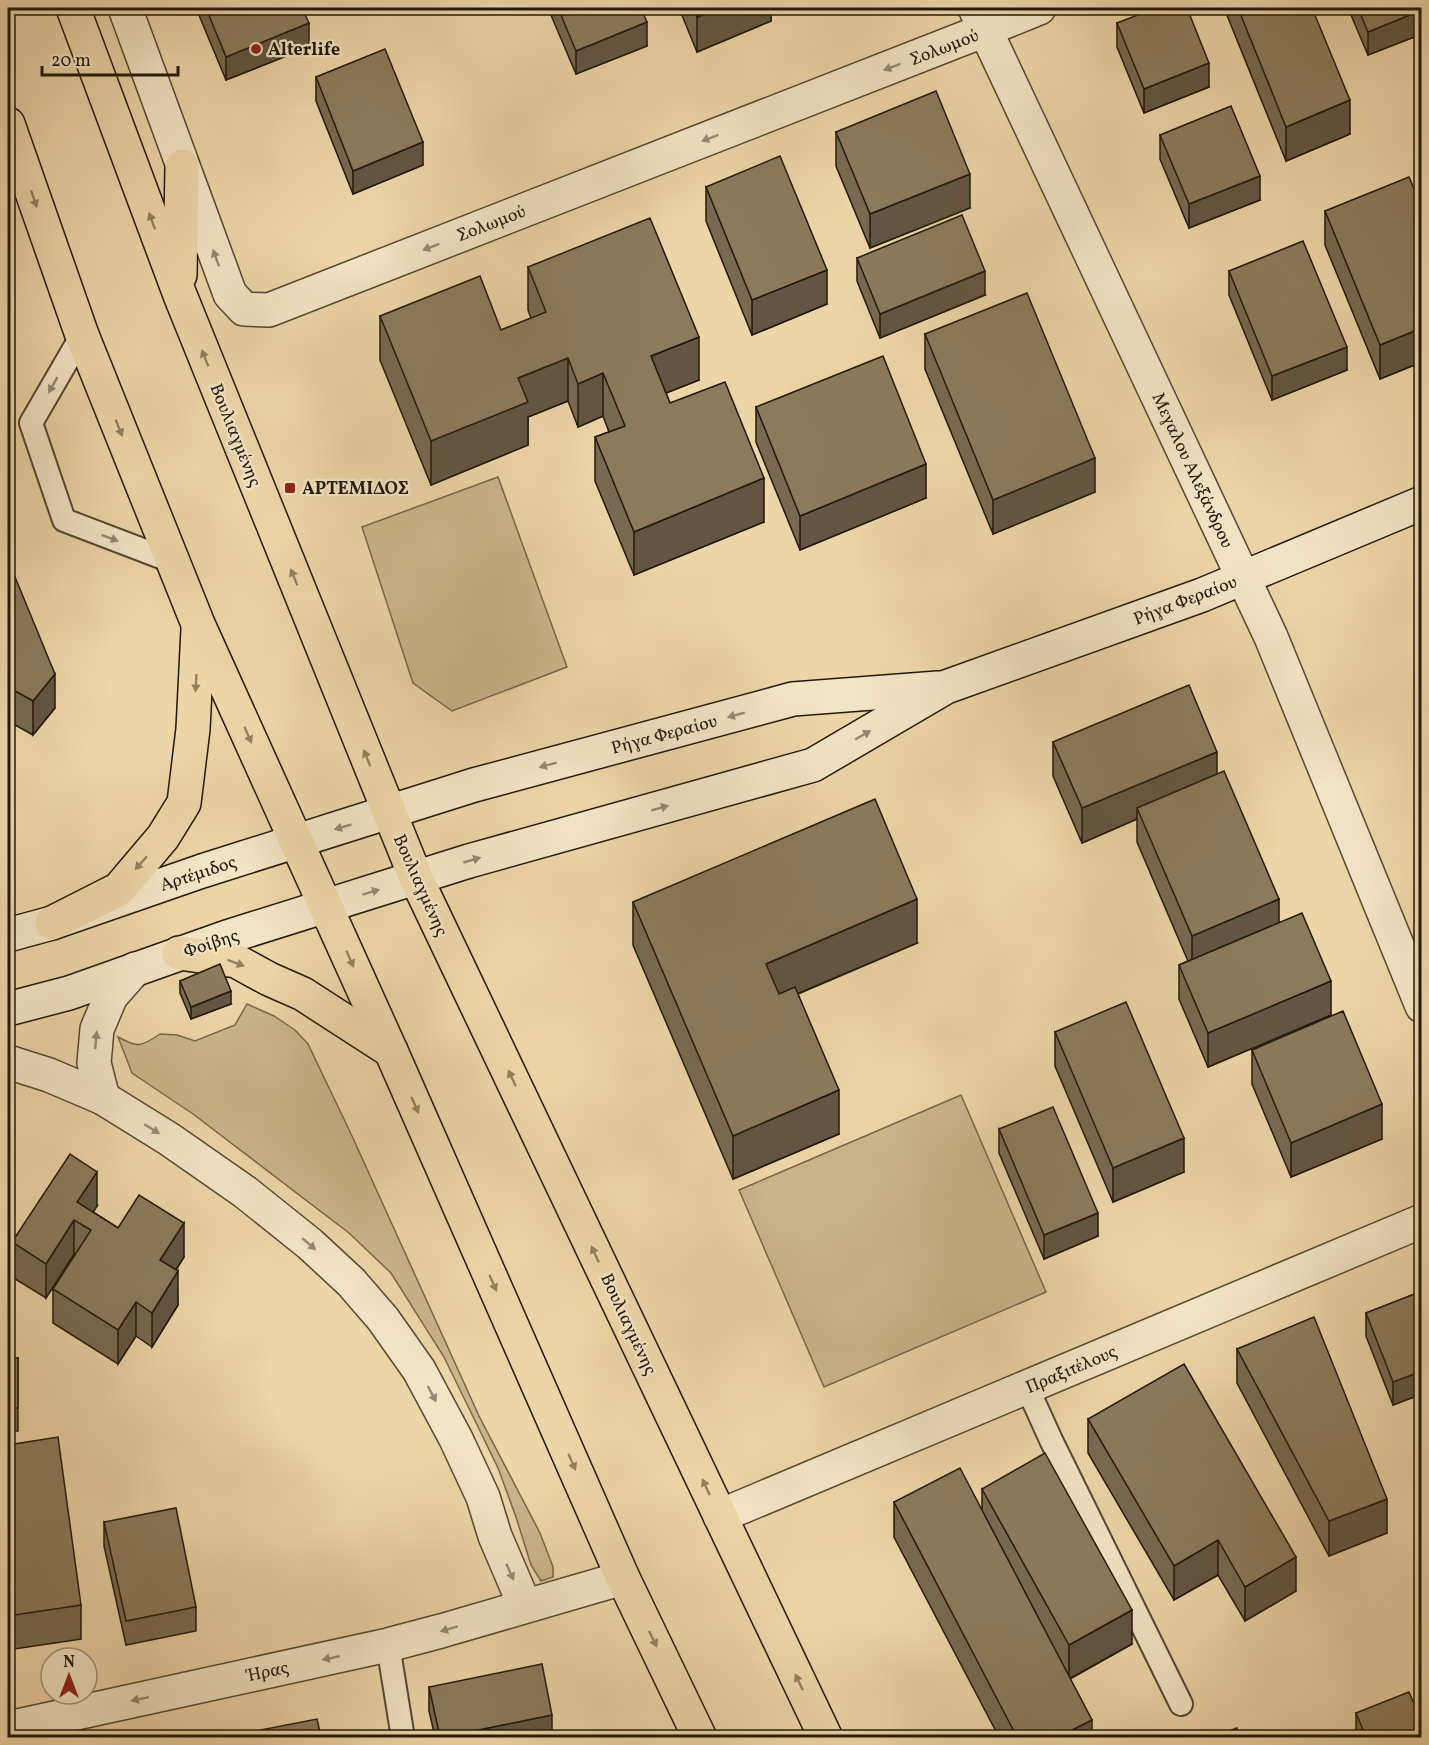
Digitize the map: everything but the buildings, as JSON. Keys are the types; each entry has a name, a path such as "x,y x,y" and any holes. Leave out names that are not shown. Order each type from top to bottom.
{"main road":[{"name":"Βουλιαγμένης","path":"73,8 180,295 416,878 826,1737"},
{"path":"8,124 14,164 198,624 391,1051 623,1578 700,1737"},
{"path":"180,295 182,166"},
{"path":"52,923 119,889 163,837 184,803 194,729 198,624"},
{"path":"179,953 236,961 303,994 391,1051"}],"street":[{"name":"Σολωμού","path":"125,8 230,294 244,309 269,310 980,19 1039,8"},
{"name":"Μεγαλου Αλεξάνδρου","path":"980,19 1275,648 1422,1006"},
{"name":"Ρήγα Φεραίου","path":"416,878 469,861 813,765 946,687 1202,595 1422,503"},
{"name":"Ρήγα Φεραίου","path":"389,812 474,785 793,699 946,687"},
{"name":"Αρτέμιδος","path":"8,935 52,923 202,871 389,812"},
{"name":"Φοίβης","path":"8,1009 69,993 179,953 416,878"},
{"path":"103,1098 94,1063 97,1029 111,996 135,969"},
{"path":"8,1062 49,1075 103,1098 169,1139 245,1192 343,1274 383,1319 419,1370 456,1439 483,1497 495,1536 525,1606"},
{"name":"Πραξιτέλους","path":"720,1516 1422,1221"},
{"name":"Ήρας","path":"8,1728 388,1645 441,1632 623,1578"}],"lane":[{"path":"82,334 31,423 64,520 174,562"},
{"path":"1027,1387 1181,1704"},
{"path":"388,1645 403,1737"}],"shaded area":[{"path":"498,477 567,667 452,711 413,683 362,527"},
{"path":"247,1004 274,1016 295,1030 308,1044 479,1416 540,1533 553,1567 553,1577 541,1581 531,1565 498,1468 444,1357 391,1273 349,1233 193,1114 132,1073 118,1037 135,1044 144,1044 160,1034 177,1035 195,1041 235,1025"},
{"path":"961,1095 1046,1292 824,1387 739,1190"}],"place":[{"name":"Alterlife","path":"256,49"},
{"name":"ΑΡΤΕΜΙΔΟΣ","path":"290,488"}]}
